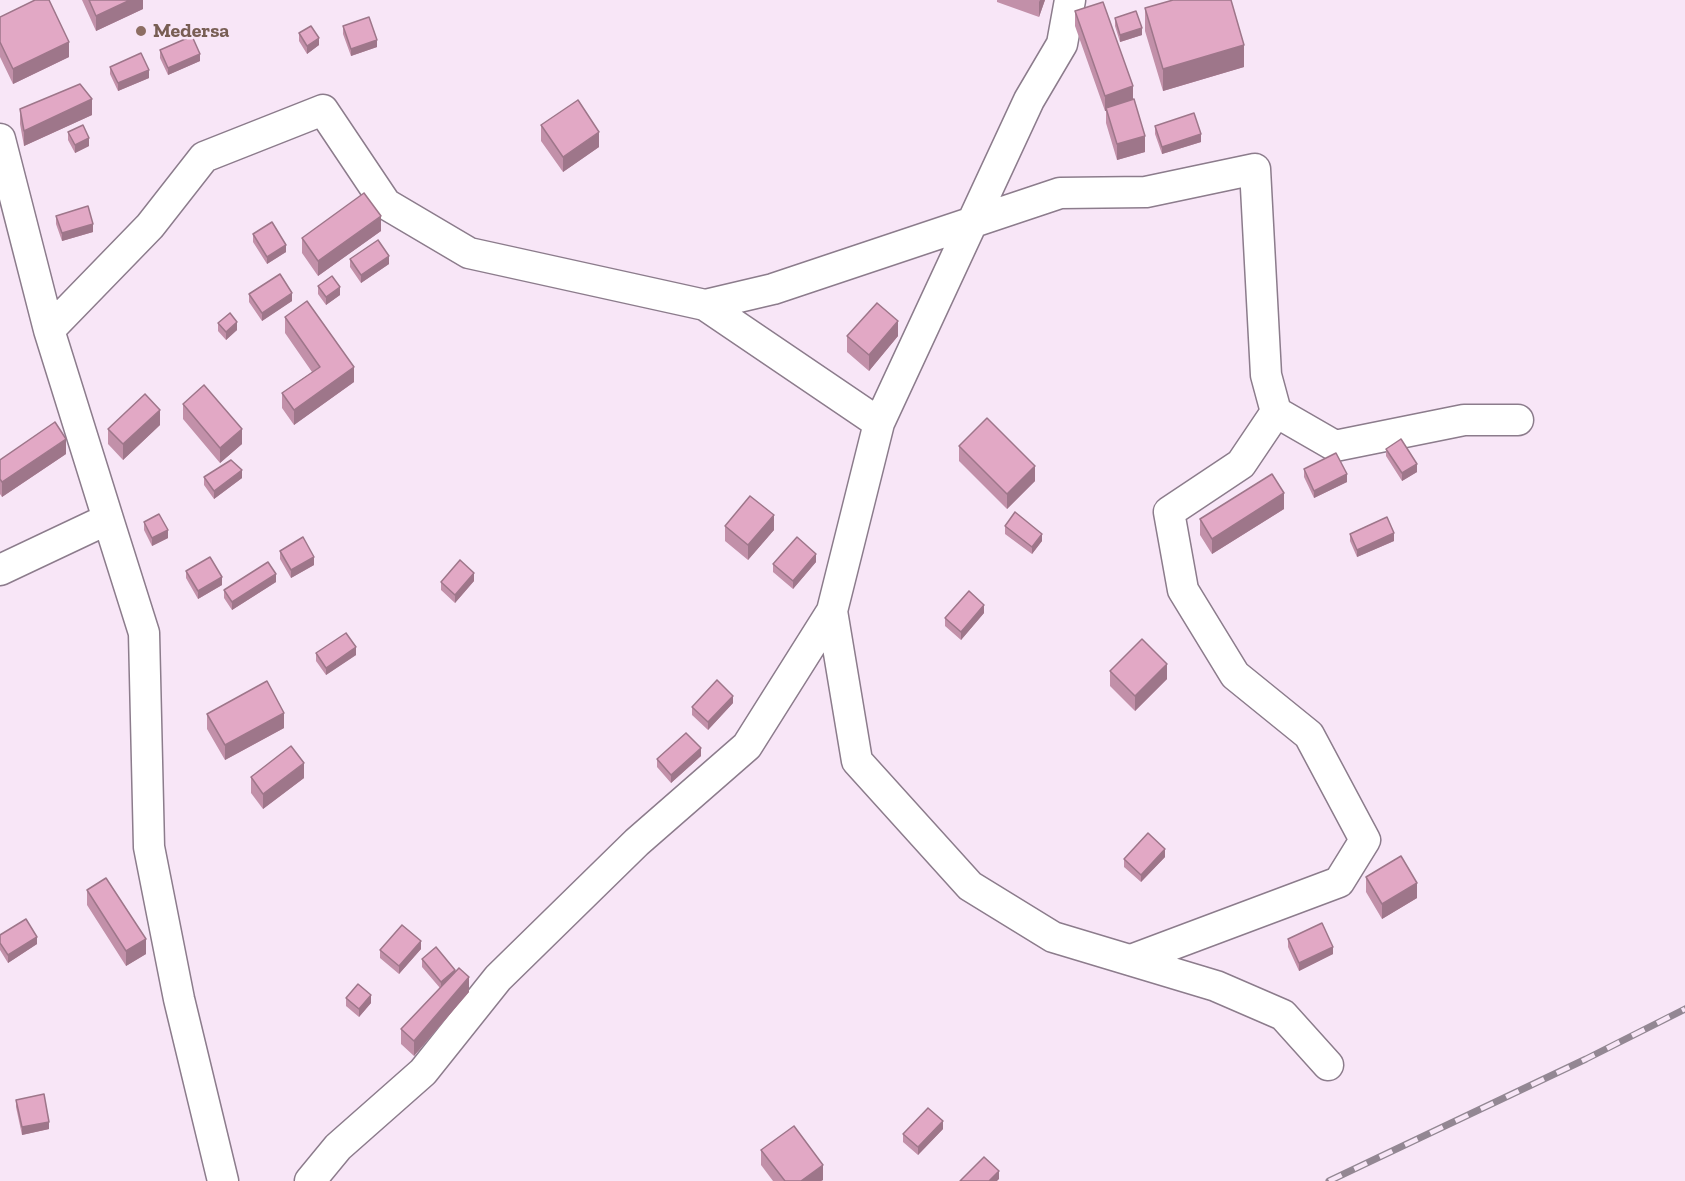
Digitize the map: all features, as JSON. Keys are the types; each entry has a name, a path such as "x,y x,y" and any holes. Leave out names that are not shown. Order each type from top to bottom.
{"street":[{"path":"310,1181 338,1147 423,1072 498,978 637,842 747,746 832,611 879,423 1029,100 1062,44 1070,0"},
{"path":"49,330 150,226 204,157 323,110 386,204 469,253 705,305 879,423"},
{"path":"0,139 49,330 144,633 149,847 179,999 223,1181"},
{"path":"705,305 773,289 1060,193 1146,192 1255,169 1266,375 1276,412 1335,446 1464,420 1518,420"},
{"path":"1131,960 1339,882 1365,840 1309,735 1235,675 1183,590 1169,512 1241,464 1276,412"},
{"path":"0,570 108,519"},
{"path":"832,611 857,761 970,886 1053,937 1216,986 1283,1015 1328,1065"}],"building":[{"path":"35,0 49,0 69,42 13,69 0,42 0,17"},
{"path":"89,0 130,0 96,16"},
{"path":"1173,0 1231,0 1244,45 1163,69 1145,8"},
{"path":"1103,2 1133,86 1105,96 1075,11"},
{"path":"1136,11 1142,28 1120,35 1115,18"},
{"path":"369,17 377,40 351,49 343,26"},
{"path":"311,26 319,38 307,46 299,33"},
{"path":"192,36 200,54 168,68 160,50"},
{"path":"141,53 149,70 118,83 110,67"},
{"path":"80,84 92,99 24,131 20,109"},
{"path":"1134,99 1145,136 1117,144 1106,108"},
{"path":"578,100 599,132 563,157 541,125"},
{"path":"1194,113 1201,134 1162,147 1155,126"},
{"path":"83,125 89,138 75,145 68,132"},
{"path":"364,193 381,216 318,261 302,238"},
{"path":"88,206 93,224 62,233 56,216"},
{"path":"272,222 286,245 267,257 253,234"},
{"path":"378,240 389,256 361,275 350,259"},
{"path":"280,274 292,293 262,313 249,294"},
{"path":"332,276 340,287 326,297 318,286"},
{"path":"307,301 354,367 294,410 282,393 320,367 285,317"},
{"path":"877,303 898,321 869,355 847,336"},
{"path":"230,313 237,322 226,332 218,323"},
{"path":"204,385 242,429 220,448 183,404"},
{"path":"145,394 160,410 123,444 108,429"},
{"path":"987,418 1035,466 1007,494 959,446"},
{"path":"55,422 66,439 2,482 0,460"},
{"path":"1401,439 1417,464 1402,473 1386,449"},
{"path":"1336,453 1347,474 1314,491 1304,469"},
{"path":"231,460 242,470 214,491 204,477"},
{"path":"1272,474 1284,493 1212,539 1200,519"},
{"path":"750,496 774,515 748,545 725,526"},
{"path":"1015,512 1042,534 1032,547 1005,526"},
{"path":"159,514 168,530 152,538 144,522"},
{"path":"1387,517 1394,533 1357,550 1350,534"},
{"path":"303,537 314,557 291,570 280,551"},
{"path":"797,537 816,554 793,581 773,564"},
{"path":"210,557 222,577 198,591 186,571"},
{"path":"460,560 474,573 455,595 441,582"},
{"path":"268,562 276,574 232,602 224,590"},
{"path":"969,591 984,605 961,632 945,618"},
{"path":"346,633 356,647 326,668 316,653"},
{"path":"1142,639 1167,664 1135,696 1110,671"},
{"path":"717,680 733,696 708,722 692,707"},
{"path":"267,681 284,713 225,745 207,714"},
{"path":"686,733 701,748 671,775 657,759"},
{"path":"291,746 304,763 263,794 251,777"},
{"path":"1148,833 1165,849 1141,875 1124,859"},
{"path":"1401,856 1417,883 1382,904 1366,877"},
{"path":"106,878 146,939 126,951 87,890"},
{"path":"26,919 37,937 8,955 0,943 0,935"},
{"path":"1322,923 1333,947 1299,963 1288,939"},
{"path":"402,925 421,941 399,966 380,950"},
{"path":"436,947 455,970 441,982 422,959"},
{"path":"459,968 469,977 414,1041 401,1029"},
{"path":"358,984 371,995 359,1009 346,998"},
{"path":"44,1094 49,1122 22,1127 16,1100"},
{"path":"928,1108 943,1121 918,1147 903,1134"},
{"path":"794,1126 823,1165 801,1181 785,1181 761,1150"},
{"path":"984,1157 999,1171 989,1181 960,1181"}],"railway":[{"path":"1329,1181 1586,1059 1685,1009"}],"place":[{"name":"Medersa","path":"141,31"}]}
